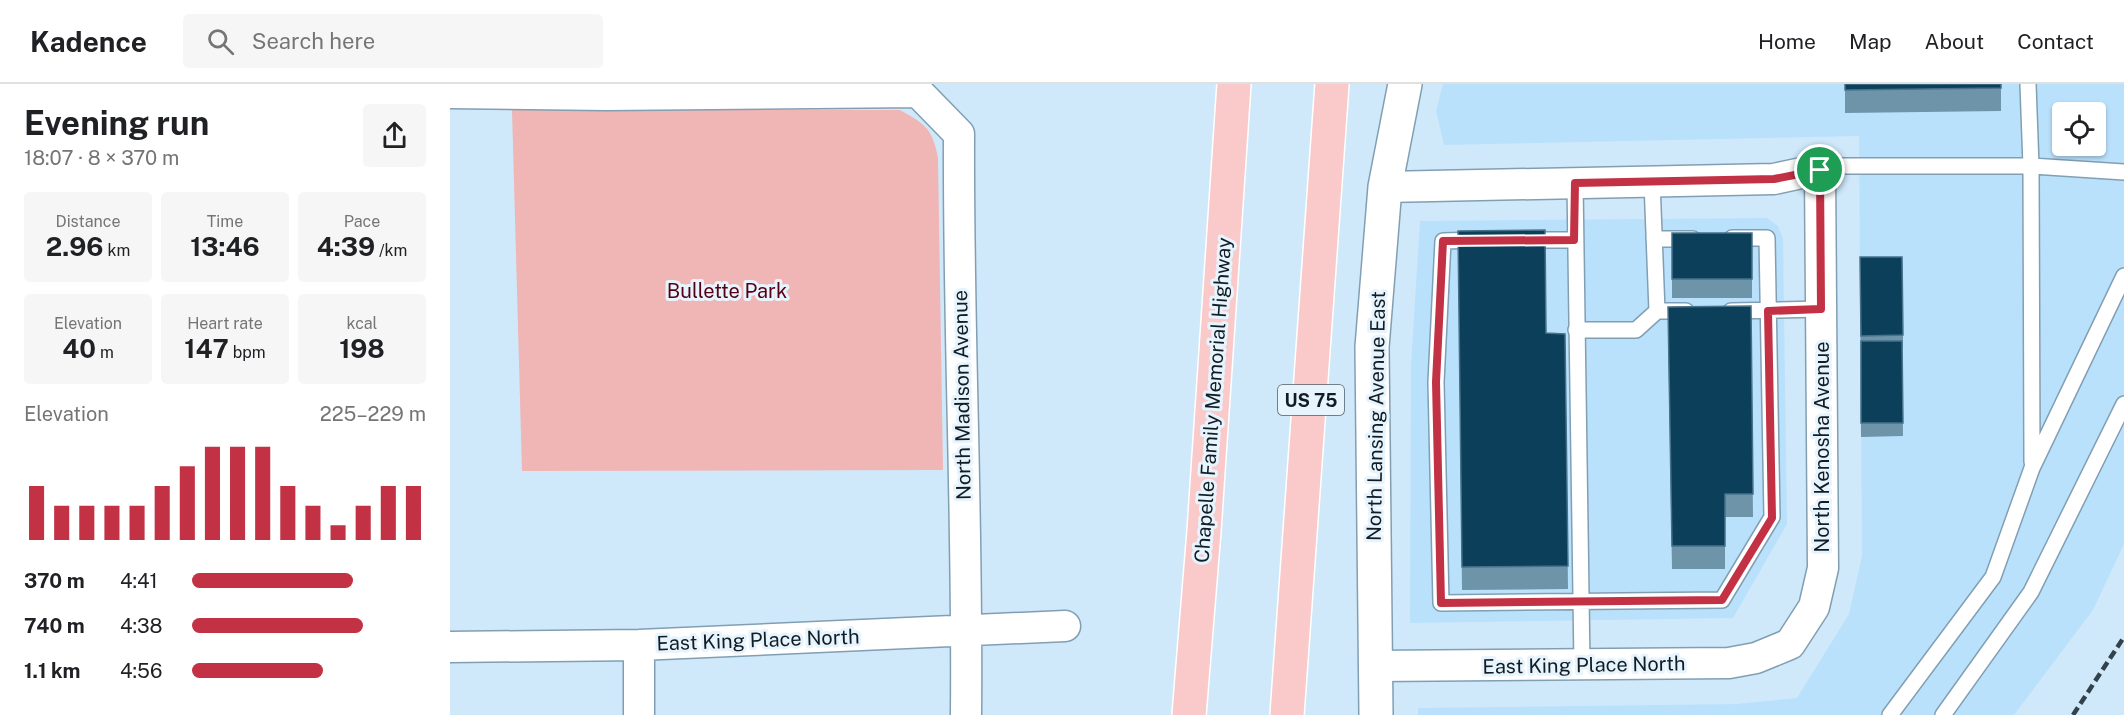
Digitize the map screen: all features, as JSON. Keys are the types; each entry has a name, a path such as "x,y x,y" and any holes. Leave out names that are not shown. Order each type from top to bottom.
{"highway":[{"name":"Chapelle Family Memorial Highway","path":"1189,715 1204,531 1234,84"},
{"name":"US 75","path":"1287,715 1332,84"}],"street":[{"name":"North Lansing Avenue East","path":"1376,715 1372,347 1385,186 1405,84"},
{"path":"450,93 607,89 834,89"},
{"name":"North Madison Avenue","path":"834,89 918,92 959,134 958,225 967,631 966,715"},
{"path":"1385,186 1774,179 1820,170"},
{"name":"North Kenosha Avenue","path":"1790,644 1814,607 1823,568 1820,170"},
{"name":"East King Place North","path":"450,647 639,645 1065,626"},
{"name":"East King Place North","path":"1375,666 1729,663 1756,658 1790,644"},
{"path":"639,645 639,715"}],"lane":[{"path":"2028,84 2031,166 2032,468"},
{"path":"1820,170 1837,166 2031,166 2124,172"},
{"path":"1652,182 1657,311"},
{"path":"1575,183 1574,240 1582,665"},
{"path":"1491,240 1443,241 1436,382 1441,603 1722,600 1772,518 1767,238 1654,239"},
{"path":"1515,240 1574,240"},
{"path":"1890,715 1993,577 2032,468 2124,276"},
{"path":"1576,330 1636,330 1657,311 1821,309"},
{"path":"1943,715 2031,592 2124,404"}],"shaded area":[{"path":"1443,84 2124,84 2124,544 2093,610 2014,715 1418,715 1418,708 1736,704 1797,698 1849,614 1862,556 1859,136 1444,145 1436,111"},
{"path":"1767,218 1778,226 1783,239 1787,524 1733,618 1410,623 1411,365 1420,221"}],"green space":[{"name":"Bullette Park","path":"512,110 900,110 922,124 933,140 938,158 943,470 522,471"}],"building":[{"path":"1845,84 2001,84 2001,88 1845,90"},
{"path":"1545,230 1546,333 1565,334 1568,566 1462,567 1458,231"},
{"path":"1672,233 1752,233 1752,279 1672,279"},
{"path":"1860,257 1902,257 1903,335 1861,336"},
{"path":"1751,306 1753,494 1725,494 1725,546 1672,546 1668,307"},
{"path":"1861,341 1902,341 1903,423 1861,423"}],"railway":[{"path":"2073,715 2124,637"}],"route":[{"path":"1820,170 1821,309 1768,311 1772,518 1722,600 1441,603 1436,382 1443,241 1574,240 1575,183 1774,179 1820,170"}]}
